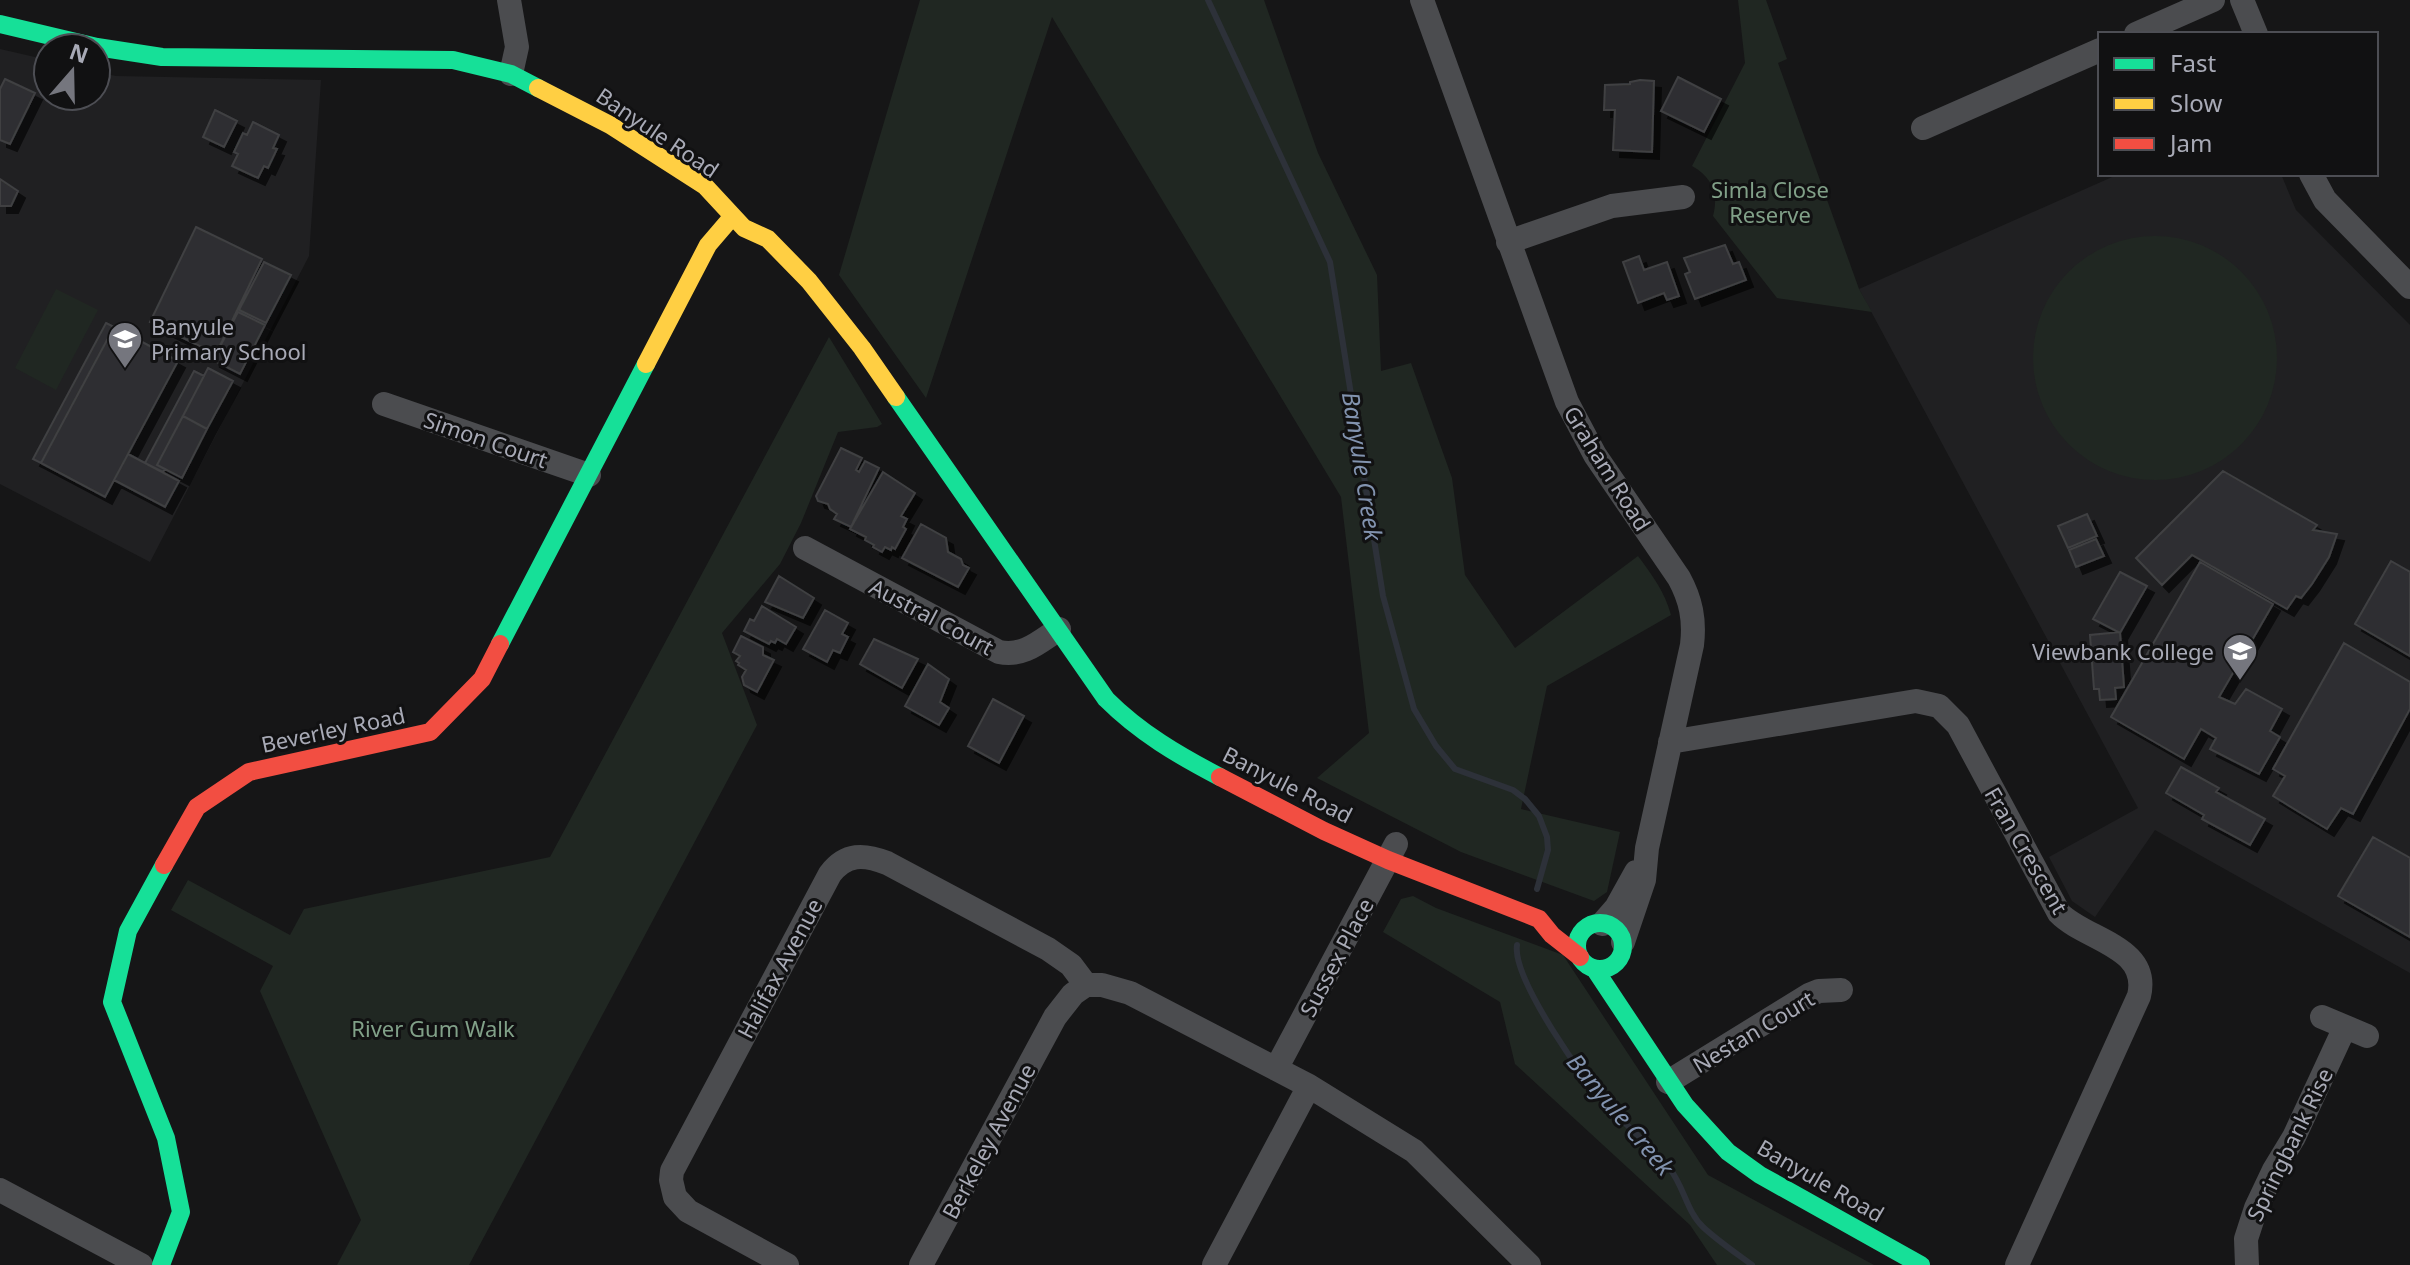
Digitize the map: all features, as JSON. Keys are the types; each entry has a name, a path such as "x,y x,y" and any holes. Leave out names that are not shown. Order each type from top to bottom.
{"street":[{"path":"509,0 517,47 511,74"},
{"name":"Graham Road","path":"1422,0 1555,373 1580,429 1679,578 1690,601 1694,628 1692,645 1647,848 1644,880 1622,950"},
{"path":"2141,32 2213,0"},
{"path":"2242,0 2255,32"},
{"name":"Banyule Road","path":"0,24 97,47 162,57 453,60 511,74 610,125 705,186 744,228 768,239 839,317 1106,699 1148,737 1324,831 1390,848 1539,919 1552,935 1587,962 1616,998 1668,1082 1698,1122 1743,1163 1921,1265"},
{"path":"1923,128 2098,51"},
{"path":"2312,176 2325,200 2410,287"},
{"path":"1508,242 1612,206 1683,197"},
{"name":"Beverley Road","path":"161,1265 181,1212 166,1138 112,1002 128,931 149,890 197,807 249,772 430,732 482,679 708,245 732,217"},
{"name":"Simon Court","path":"384,404 589,475"},
{"name":"Austral Court","path":"805,548 999,652 1023,652 1059,629"},
{"name":"Banyule Road","path":"1078,655 1143,713 1213,752"},
{"name":"Fran Crescent","path":"1670,742 1923,700 1939,706 1958,725 2059,913 2073,925 2120,950 2135,964 2142,985 2139,996 2017,1265"},
{"path":"1314,806 1336,824 1390,848"},
{"name":"Sussex Place","path":"1276,1069 1390,848"},
{"name":"Graham Road","path":"1597,924 1627,890 1647,848"},
{"name":"Halifax Avenue","path":"787,1265 688,1211 675,1197 672,1171 822,887 837,865 847,858 864,856 887,863 1048,949 1080,977 1083,967 1102,971 1130,993 1309,1086 1397,1140 1426,1160 1529,1265"},
{"name":"Banyule Road","path":"1539,919 1549,917 1597,924"},
{"path":"1597,924 1616,929 1622,950 1609,967 1587,962 1578,942 1580,934 1597,924"},
{"name":"Banyule Road","path":"1622,950 1628,985 1647,1050"},
{"name":"Berkeley Avenue","path":"921,1265 1055,1017 1073,994 1080,977"},
{"name":"Nestan Court","path":"1668,1082 1809,995 1841,990"},
{"name":"Springbank Rise","path":"2247,1265 2246,1239 2256,1208 2294,1137 2345,1027"},
{"path":"1214,1265 1309,1086"},
{"path":"0,1190 141,1265"}],"shaded area":[{"name":"Banyule Primary School","path":"0,49 32,56 32,112 112,112 112,75 321,80 309,256 150,562 0,484"},
{"name":"Viewbank College","path":"2114,176 2282,176 2296,210 2410,325 2410,973 2155,830 2095,917 2072,901 2049,857 2138,808 1859,289"}],"green space":[{"path":"920,0 1264,0 1318,153 1377,275 1381,371 1411,363 1452,478 1465,575 1515,648 1638,556 1658,584 1668,607 1671,615 1547,686 1521,809 1620,832 1607,892 1594,901 1461,852 1317,778 1369,733 1341,497 1052,17 926,398 839,275"},
{"name":"Simla Close Reserve","path":"1738,0 1766,0 1787,59 1778,63 1859,289 1872,312 1777,298 1713,216 1715,200 1712,187 1705,175 1692,166 1745,63"},
{"path":"2155,236 2179,238 2202,245 2241,272 2268,311 2275,334 2275,382 2268,405 2241,444 2202,471 2179,478 2155,480 2131,478 2108,471 2069,444 2042,405 2035,382 2033,358 2035,334 2042,311 2069,272 2108,245 2131,238"},
{"path":"56,289 98,310 56,390 15,368"},
{"name":"River Gum Walk","path":"829,337 882,424 838,432 801,523 780,564 722,633 757,725 469,1265 337,1265 361,1220 260,991 273,966 171,910 188,880 290,935 304,909 550,857"},
{"path":"1413,896 1436,908 1563,955 1708,1175 1874,1265 1717,1265 1690,1225 1515,1064 1500,1002 1383,932 1401,899"}],"building":[{"path":"1678,77 1721,99 1704,132 1661,111"},
{"path":"5,79 32,92 32,99 10,144 0,140 0,89"},
{"path":"1640,80 1654,81 1652,152 1613,150 1615,110 1604,110 1605,85 1630,84"},
{"path":"215,110 237,121 224,147 203,137"},
{"path":"253,122 279,135 273,148 277,149 268,168 264,166 258,178 232,166 238,154 234,152 243,133 247,135"},
{"path":"0,179 18,191 11,206 0,206"},
{"path":"196,227 262,259 216,354 150,322"},
{"path":"1725,245 1733,264 1739,262 1746,280 1695,299 1685,274 1690,272 1684,258"},
{"path":"1639,256 1644,270 1667,262 1679,296 1667,300 1664,293 1638,303 1623,262"},
{"path":"264,262 291,275 266,323 239,310"},
{"path":"238,312 265,325 240,374 213,360"},
{"path":"106,323 114,327 41,463 33,459"},
{"path":"114,327 178,361 105,497 41,463"},
{"path":"208,368 233,381 207,429 183,416"},
{"path":"194,371 204,376 157,465 165,469 163,472 145,463"},
{"path":"183,416 207,429 182,478 157,465"},
{"path":"841,448 862,458 856,470 859,472 865,461 879,468 851,527 834,519 837,514 828,504 818,501 816,496"},
{"path":"128,454 179,481 165,507 114,480"},
{"path":"2223,471 2317,525 2313,530 2337,534 2329,557 2312,584 2301,598 2296,596 2287,609 2192,555 2162,585 2136,558"},
{"path":"883,472 915,493 901,516 907,519 903,527 906,529 895,549 885,547 882,552 865,540 866,537 850,529"},
{"path":"2087,514 2097,536 2068,548 2058,526"},
{"path":"921,524 946,538 948,552 969,568 958,587 902,558"},
{"path":"2096,539 2104,556 2076,567 2069,550"},
{"path":"2391,561 2410,572 2410,656 2355,624"},
{"path":"2200,562 2273,604 2219,697 2235,704 2246,689 2282,709 2270,731 2280,737 2259,774 2210,749 2216,738 2201,729 2184,759 2111,717"},
{"path":"2120,572 2147,586 2120,633 2093,619"},
{"path":"779,576 814,598 803,618 765,602"},
{"path":"762,606 796,627 786,644 777,639 769,644 744,631"},
{"path":"825,610 848,623 842,634 848,637 840,653 833,650 827,662 803,649"},
{"path":"2120,632 2124,687 2115,688 2116,699 2100,700 2099,689 2094,689 2090,635"},
{"path":"741,636 763,647 763,655 774,660 757,692 744,685 742,677 746,670 738,665 736,661 740,656 733,652"},
{"path":"874,639 918,659 902,688 860,664"},
{"path":"2344,643 2410,682 2410,709 2353,814 2341,808 2327,829 2273,796 2285,776 2273,769"},
{"path":"928,664 949,679 940,702 949,708 939,725 905,706"},
{"path":"993,699 1024,716 999,763 968,746"},
{"path":"2181,767 2219,788 2216,792 2265,819 2250,845 2202,819 2204,815 2166,793"},
{"path":"2373,837 2410,858 2410,937 2338,896"}],"waterway":[{"name":"Banyule Creek","path":"1208,0 1330,262 1383,596 1414,709 1436,746 1455,769 1513,790 1539,816 1548,850 1537,889"},
{"name":"Banyule Creek","path":"1517,945 1526,981 1552,1030 1584,1077 1670,1169 1703,1227 1752,1265"}],"traffic: fast":[{"path":"0,24 97,47 162,57 453,60 511,74 538,88"},
{"path":"500,644 646,364"},
{"path":"896,397 1106,699 1160,742 1220,777"},
{"path":"161,1265 181,1212 166,1138 112,1002 128,931 164,865"},
{"path":"1600,923 1616,930 1623,946 1616,962 1600,969 1584,962 1577,946 1584,930 1600,923"},
{"path":"1594,968 1685,1105 1728,1152 1760,1175 1921,1265"}],"traffic: slow":[{"path":"538,88 610,125 705,186 744,228 768,239 809,281 896,397"},
{"path":"646,364 708,245 732,217"}],"traffic: jam":[{"path":"164,865 197,807 249,772 430,732 482,679 500,644"},
{"path":"1220,777 1388,860 1539,919 1552,935 1580,957"}],"place":[{"name":"Banyule Primary School","path":"125,370"},
{"name":"Viewbank College","path":"2240,682"}]}
